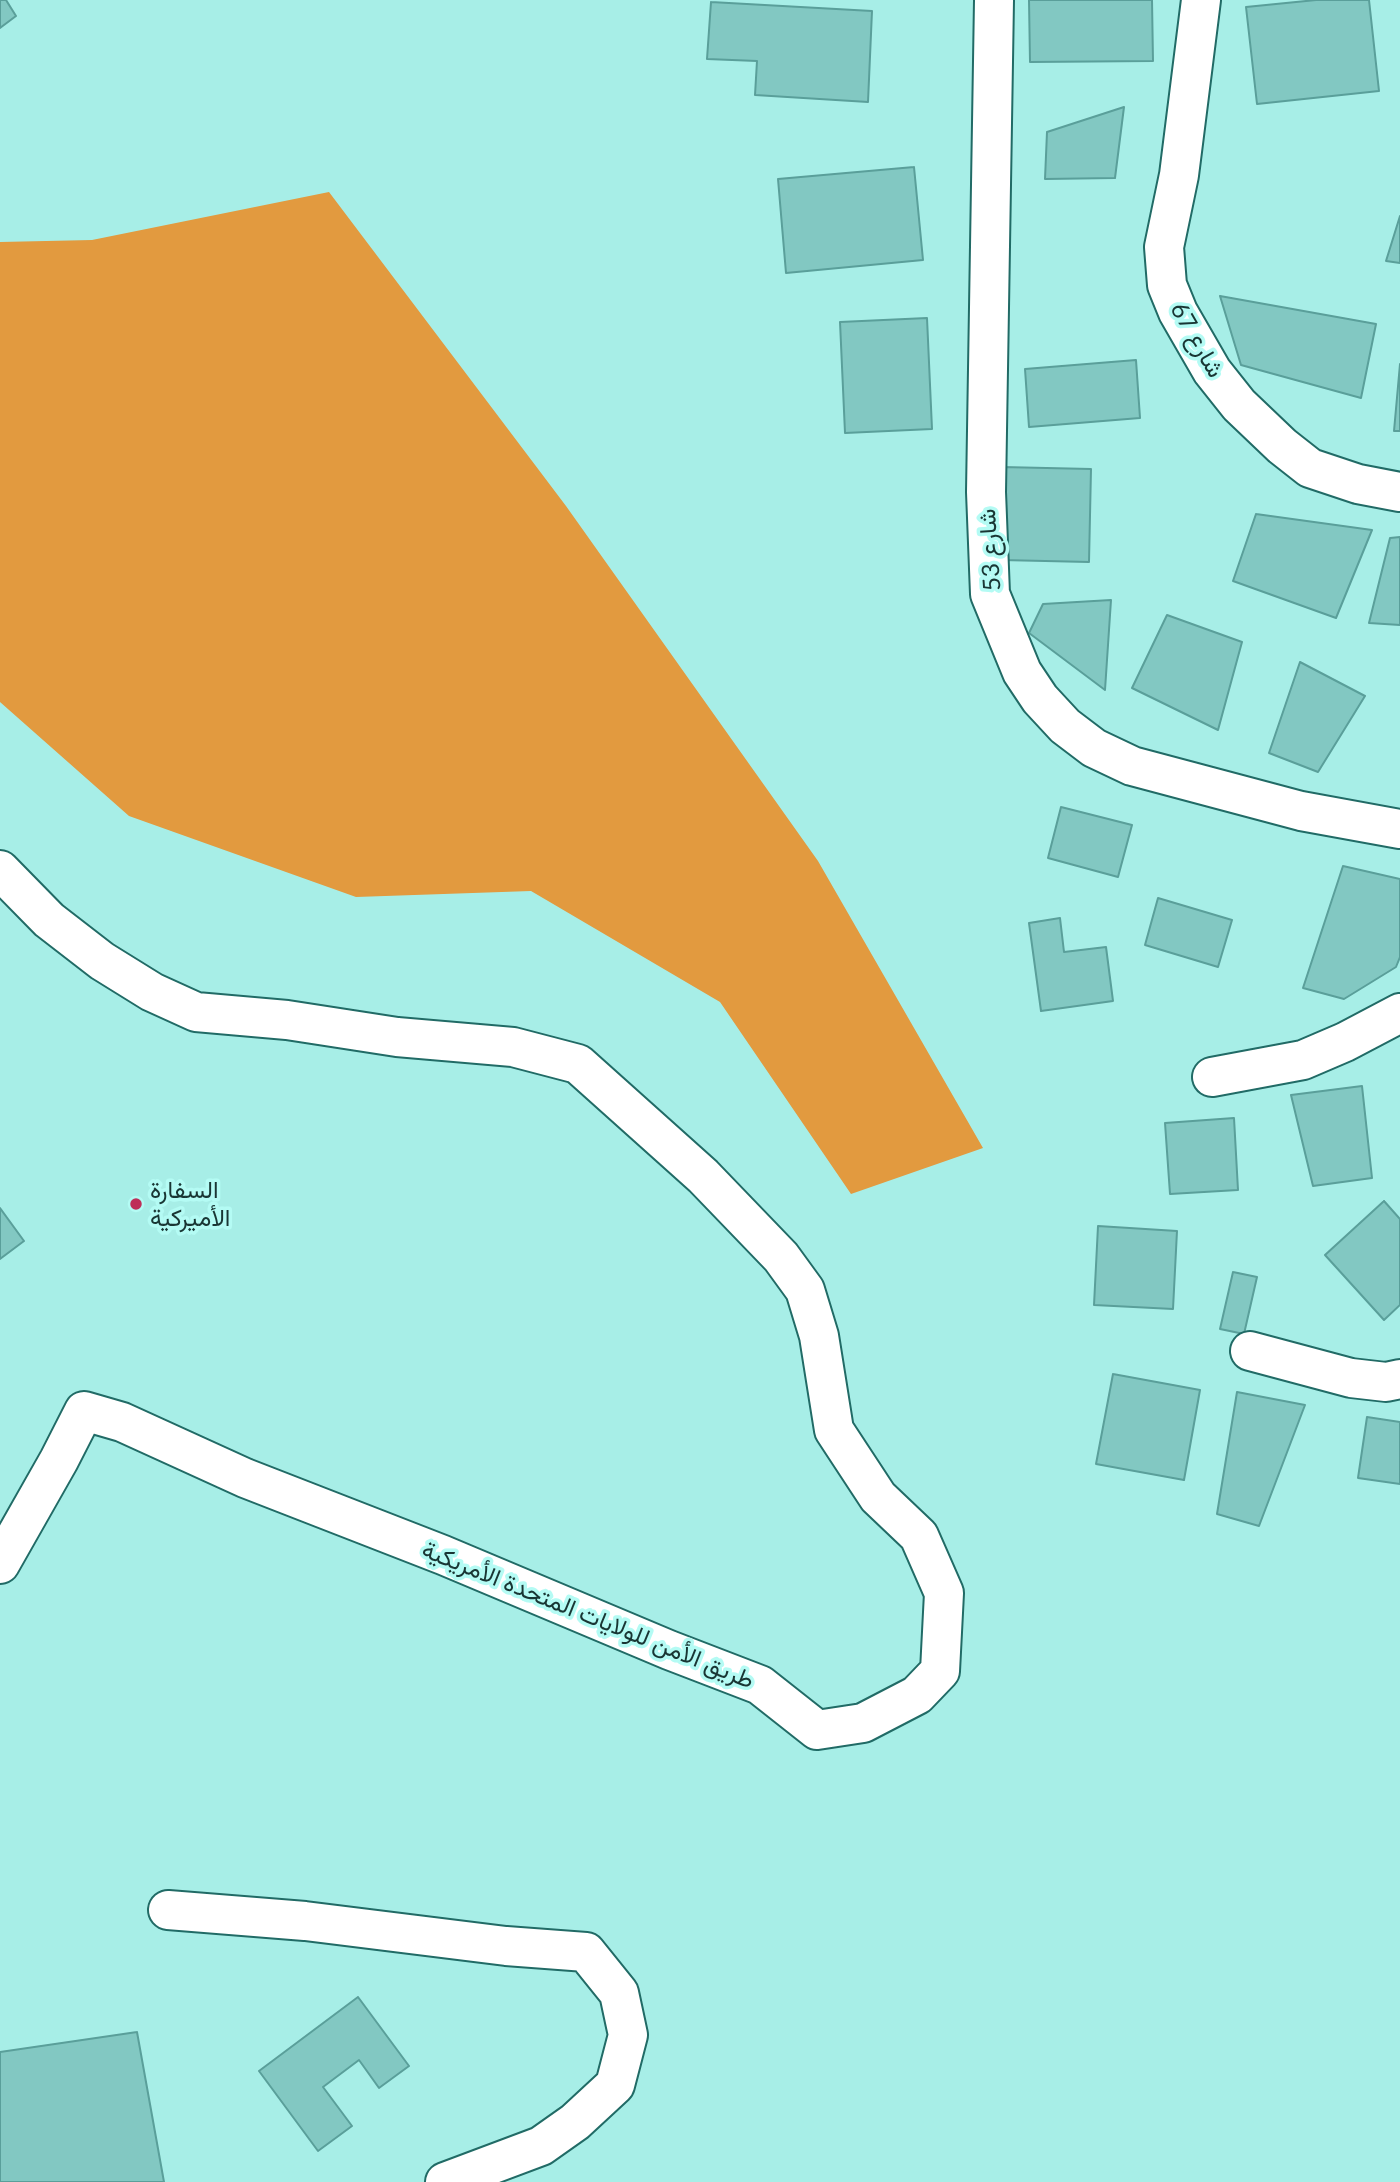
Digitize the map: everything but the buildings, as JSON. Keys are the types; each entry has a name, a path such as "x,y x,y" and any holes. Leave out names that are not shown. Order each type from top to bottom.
{"street":[{"name":"شارع 53","path":"994,0 986,492 990,594 1022,672 1040,699 1065,726 1094,748 1132,766 1301,811 1400,829"},
{"name":"شارع 67","path":"1200,0 1179,175 1164,247 1167,285 1178,312 1212,371 1239,405 1282,446 1311,468 1358,484 1400,492"},
{"name":"طريق الأمن للولايات المتحدة الأمريكية","path":"0,870 49,920 102,961 152,992 196,1012 287,1020 397,1037 513,1047 578,1064 703,1176 781,1257 805,1290 819,1336 834,1430 878,1497 919,1536 944,1593 940,1671 917,1695 863,1723 817,1730 760,1685 669,1650 443,1555 245,1478 122,1422 84,1411 60,1460 0,1564"},
{"path":"1212,1077 1303,1060 1345,1042 1400,1013"},
{"path":"1250,1351 1350,1378 1386,1382 1400,1379"},
{"path":"168,1910 305,1921 506,1946 586,1952 619,1993 628,2035 615,2085 575,2122 541,2146 445,2182"}],"shaded area":[{"path":"329,192 566,506 818,861 983,1148 851,1194 720,1002 531,891 356,897 129,816 0,702 0,242 92,240"}],"place":[{"name":"السفارة الأميركية","path":"136,1204"}]}
